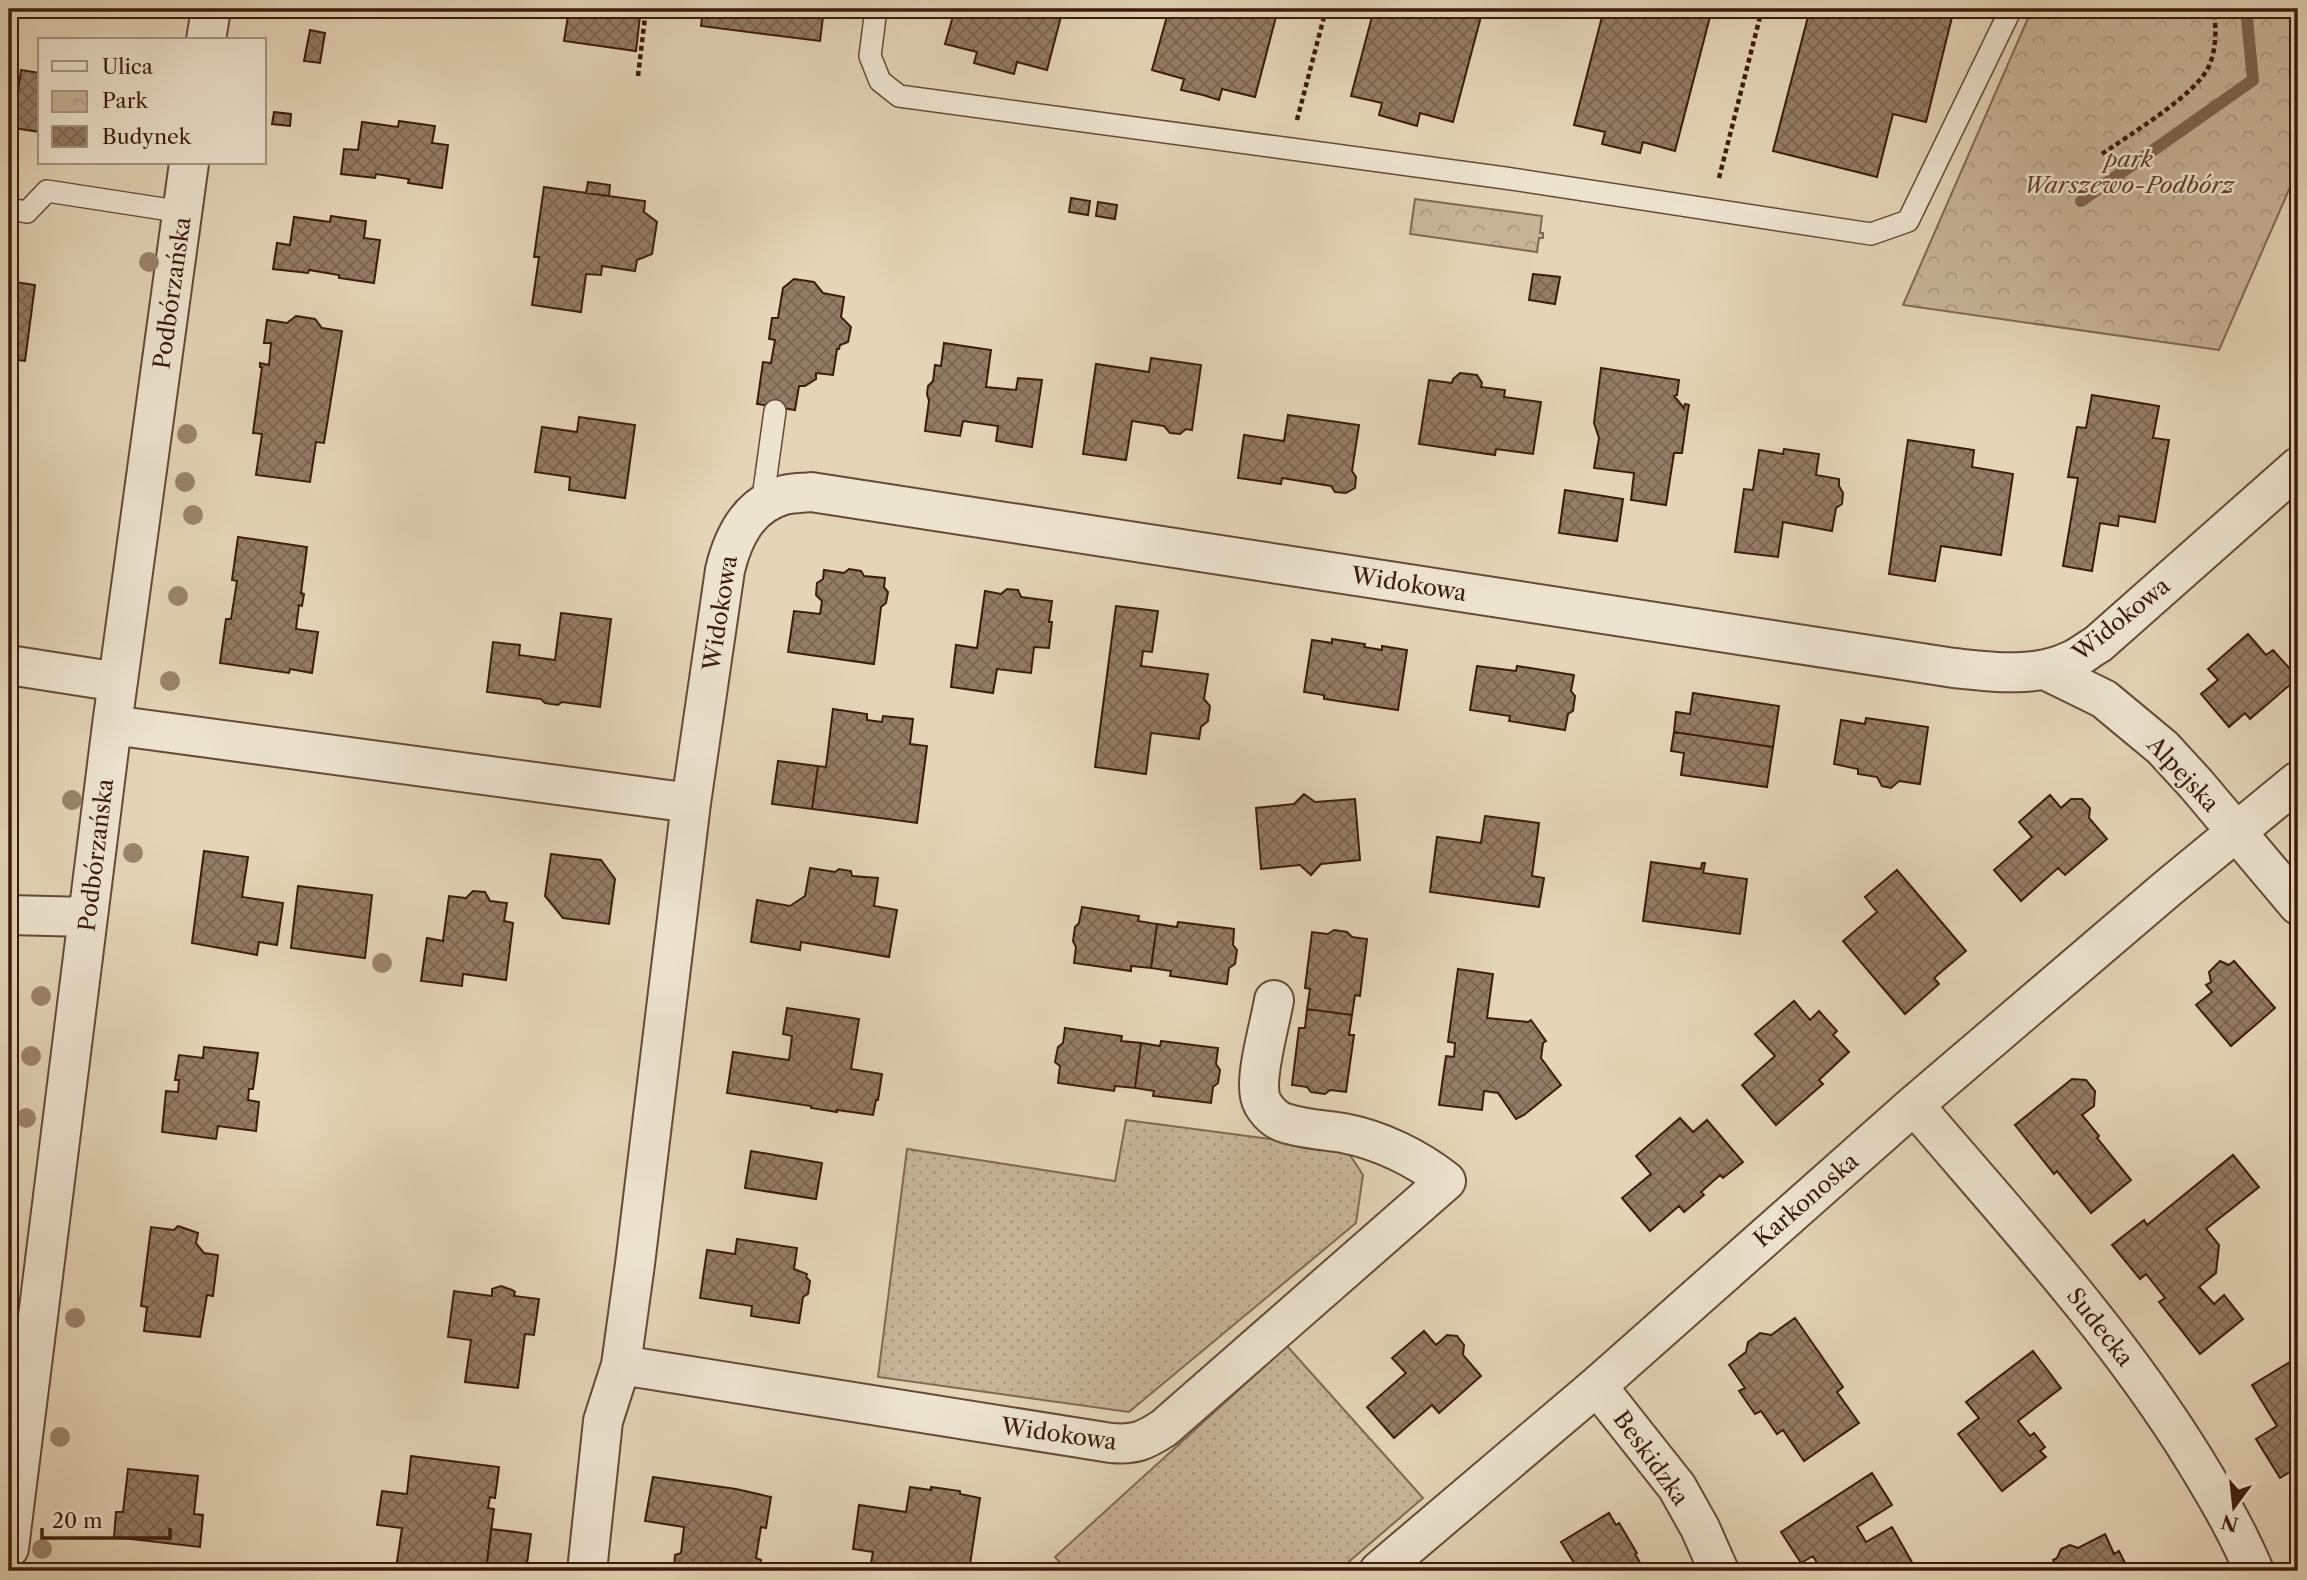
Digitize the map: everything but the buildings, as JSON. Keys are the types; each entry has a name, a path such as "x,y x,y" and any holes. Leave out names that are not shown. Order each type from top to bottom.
{"street":[{"path":"206,38 211,9"},
{"name":"Podbórzańska","path":"9,1548 112,725 190,164"},
{"name":"Widokowa","path":"587,1571 603,1421 621,1366 653,1126 691,803 725,569 731,545 740,527 762,505 783,495 811,492 1999,673 2045,670 2071,661 2098,644 2298,467"},
{"path":"9,666 118,682"},
{"name":"Alpejska","path":"2045,670 2104,699 2163,748 2298,905"},
{"path":"112,725 691,803"},
{"name":"Karkonoska","path":"1379,1571 1597,1386 1914,1105 2298,781"},
{"path":"9,915 88,917"},
{"name":"Widokowa","path":"621,1366 1084,1439 1132,1445 1146,1440 1164,1429 1446,1181 1429,1168 1378,1143 1348,1134 1283,1122 1269,1112 1260,1099 1259,1082 1274,1000"},
{"name":"Sudecka","path":"1914,1105 2068,1285 2119,1350 2170,1420 2230,1521 2255,1571"},
{"name":"Beskidzka","path":"1597,1386 1678,1487 1719,1571"}],"lane":[{"path":"876,9 870,56 880,81 899,96 1505,178 1871,234 1908,221 2011,9"},
{"path":"9,209 27,212 47,191 183,212"},
{"path":"762,505 775,411"}],"path":[{"path":"638,76 646,9"},
{"path":"1290,149 1326,9"},
{"path":"1711,209 1762,9"},
{"path":"2102,154 2194,88 2208,68 2216,46 2214,9"}],"green space":[{"name":"park Warszewo-Podbórz","path":"2032,9 2298,9 2298,169 2219,350 1903,305"},
{"path":"1415,199 1542,216 1540,233 1543,233 1543,238 1539,238 1537,252 1410,234"},
{"path":"1126,1120 1346,1149 1363,1175 1356,1223 1129,1412 878,1377 907,1149 1115,1181"},
{"path":"1287,1346 1423,1498 1338,1571 1068,1571 1055,1557"}],"waterway":[{"path":"2081,201 2253,80 2246,9"}]}
